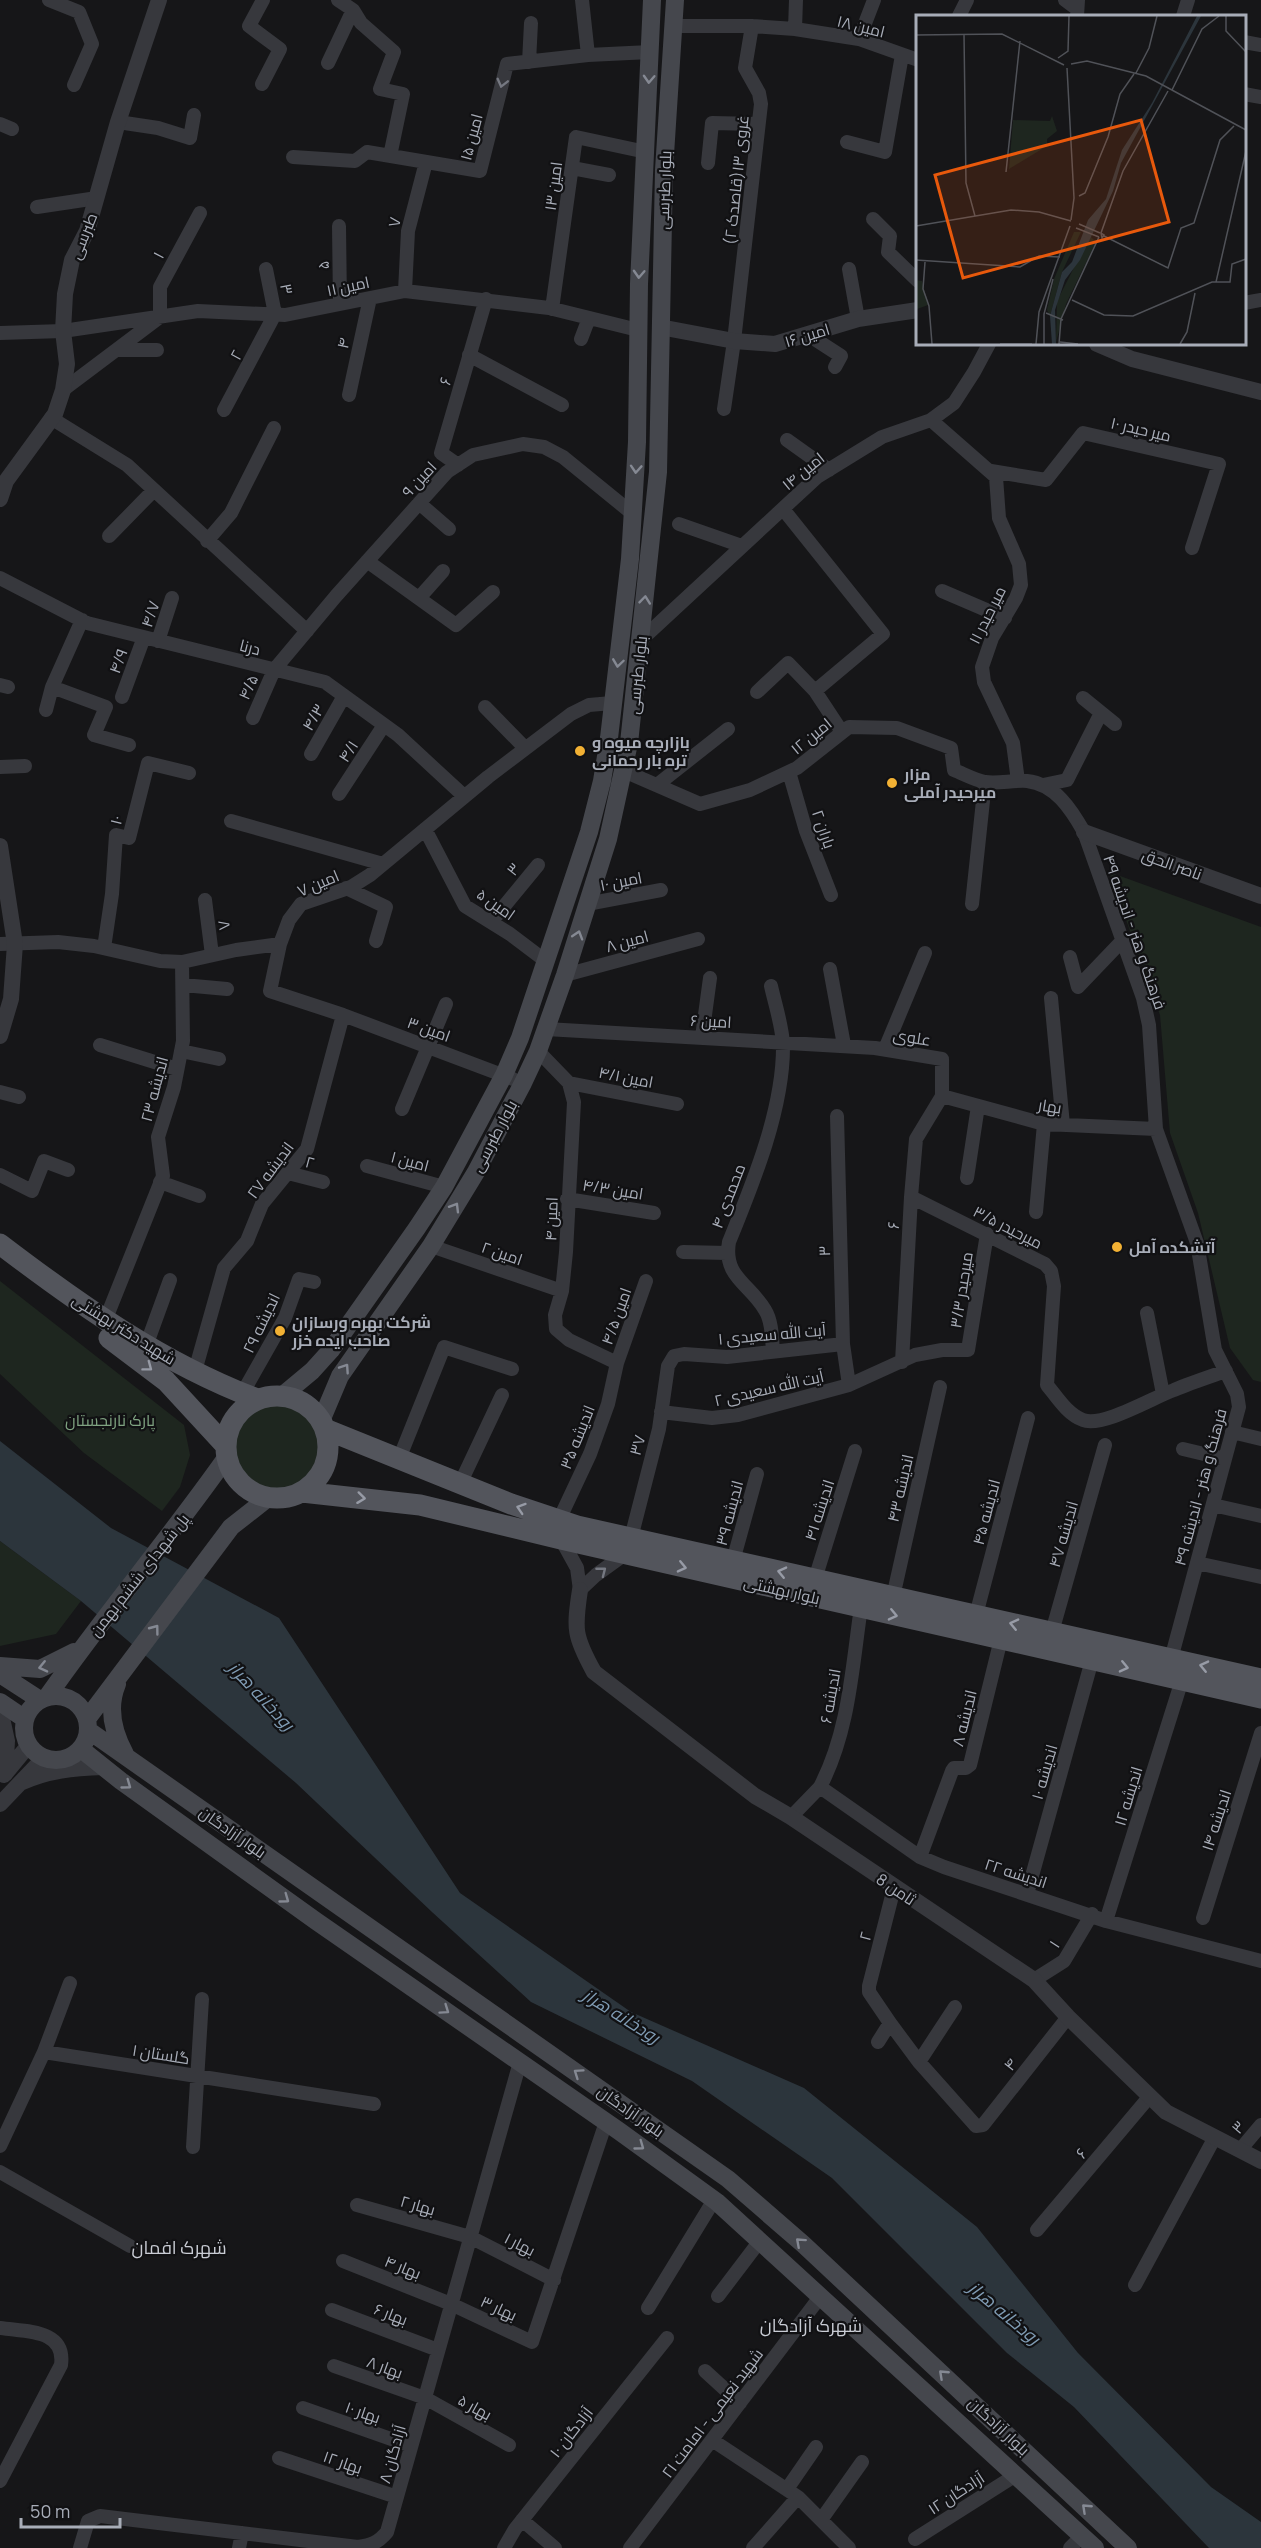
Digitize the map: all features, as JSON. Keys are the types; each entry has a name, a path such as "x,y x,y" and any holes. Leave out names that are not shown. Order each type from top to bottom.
{"main road":[{"name":"بلوار طبرسی","path":"282,1396 332,1350 444,1187 504,1075 520,1038 589,832 602,781 623,625 633,514 637,442 638,330 652,0"},
{"name":"بلوار طبرسی","path":"323,1425 340,1376 431,1246 476,1172 523,1083 538,1051 565,975 608,839 629,743 658,472 664,170 675,0"},
{"name":"شهید دکتر بهشتی","path":"0,1244 105,1321 146,1346 250,1397"},
{"name":"شهید دکتر بهشتی","path":"0,1257 166,1381 225,1451"},
{"path":"282,1396 305,1404 323,1425 328,1443 327,1458 322,1472 314,1483 302,1492 279,1499 253,1494 240,1485 231,1472 225,1451 228,1431 234,1418 250,1397 282,1396"},
{"name":"بلوار بهشتی","path":"323,1425 560,1530"},
{"name":"پل شهدای ششم بهمن","path":"44,1698 196,1501 225,1451"},
{"name":"بلوار بهشتی","path":"302,1492 420,1504 560,1530 861,1607 1261,1698"},
{"path":"88,1725 81,1708 72,1700 60,1696 44,1698 31,1708 25,1719 24,1733 28,1746 44,1758 54,1761 64,1760 81,1749 88,1725 120,1676 231,1527 268,1498"},
{"name":"بلوار بهشتی","path":"628,1546 733,1561 1261,1679"},
{"path":"0,1665 40,1669 81,1648"},
{"path":"0,1674 44,1698"},
{"path":"120,1676 111,1698 112,1716 115,1735 128,1759"},
{"path":"0,1702 25,1719"},
{"name":"بلوار آزادگان","path":"88,1725 128,1759 728,2179 812,2252 1128,2548"},
{"name":"بلوار آزادگان","path":"81,1749 357,1950 606,2122 714,2200 1016,2475 1082,2544"},
{"path":"324,1926 338,1906"},
{"path":"357,1950 370,1928"}],"street":[{"path":"49,0 79,12 92,44 75,85"},
{"name":"طبرسی","path":"0,499 6,481 51,418 63,390 67,364 63,331 65,294 72,260 87,231 118,122 159,0"},
{"path":"262,84 280,49 249,26 263,0"},
{"path":"338,0 353,10 361,23 394,52 380,89 404,94 390,156"},
{"path":"582,0 588,55"},
{"path":"795,29 796,0"},
{"path":"859,39 874,0"},
{"path":"960,15 967,0"},
{"path":"1065,0 1077,9"},
{"path":"1183,15 1188,0"},
{"path":"328,63 353,10"},
{"path":"529,62 531,23"},
{"name":"امین ۱۸","path":"673,26 752,26 795,29 859,39 916,59"},
{"name":"غروی ۱۳(قاصدک ۲)","path":"724,409 734,341 761,99 745,68 752,26"},
{"path":"1246,42 1261,45"},
{"name":"امین ۱۵","path":"293,157 355,162 367,152 480,171 507,64 588,55 650,52"},
{"path":"847,142 885,152 902,55"},
{"path":"1246,94 1261,97"},
{"path":"118,122 158,128 190,138 194,115"},
{"path":"708,163 712,123 758,124"},
{"name":"امین ۱۳","path":"552,309 576,137 646,152"},
{"name":"۷","path":"405,291 408,231 426,162"},
{"path":"572,168 609,175"},
{"path":"37,207 97,198"},
{"name":"۱","path":"160,317 160,287 200,213"},
{"path":"873,219 890,236 888,252 916,279"},
{"name":"۵","path":"339,226 340,304"},
{"name":"۳","path":"266,269 275,314"},
{"path":"849,269 858,319"},
{"name":"امین ۱۱","path":"0,333 63,331 198,311 285,315 405,291 486,299 552,309 638,330"},
{"name":"۴","path":"349,395 370,298"},
{"name":"۶","path":"458,465 441,453 486,299"},
{"path":"1246,303 1261,300"},
{"name":"امین ۱۶","path":"660,327 734,341 775,344 858,319 916,310"},
{"name":"۲","path":"224,410 275,314"},
{"path":"63,390 160,317"},
{"path":"581,339 589,318"},
{"path":"807,334 841,356 835,367"},
{"name":"امین ۱۴","path":"641,640 817,477 882,437 931,420 954,403 975,372 988,345"},
{"path":"1099,345 1132,359 1261,392"},
{"path":"117,350 156,350"},
{"path":"469,355 562,405"},
{"path":"51,418 127,465 307,631"},
{"path":"931,420 991,471"},
{"path":"207,541 231,513 274,428"},
{"name":"میر حیدر ۱۰","path":"991,471 1046,480 1083,433 1219,464 1192,548"},
{"path":"787,440 829,470"},
{"name":"امین ۹","path":"274,670 447,472 473,455 523,444 544,447 563,457 633,514"},
{"name":"میر حیدر ۱۱","path":"991,471 998,484 999,518 1021,573 1021,585 1016,598 992,638 982,666 984,682 1013,743 1018,782"},
{"path":"109,536 153,491"},
{"path":"419,503 449,529"},
{"path":"783,509 883,634 815,691"},
{"path":"679,524 742,546"},
{"path":"367,561 456,625 494,592"},
{"path":"419,598 443,571"},
{"name":"درنا","path":"0,578 82,620 325,682 384,725 465,796"},
{"path":"942,591 1005,618"},
{"name":"۴/۷","path":"159,641 172,598"},
{"path":"46,710 52,687 82,620"},
{"name":"۴/۹","path":"122,697 144,637"},
{"path":"757,692 788,663 815,691 842,732"},
{"name":"۴/۵","path":"253,718 274,670"},
{"path":"52,687 106,707 94,735 129,744"},
{"name":"۴/۳","path":"311,754 344,696"},
{"path":"1083,698 1115,724"},
{"name":"امین ۷","path":"343,1015 270,991 280,944 289,920 301,904 346,888 370,875 465,796 571,714 589,705 612,703"},
{"path":"485,707 525,748"},
{"path":"1043,785 1067,780 1101,713"},
{"name":"۴/۱","path":"339,794 384,725"},
{"name":"امین ۱۲","path":"624,771 700,804 750,790 789,772 849,727 897,728 951,748 954,770 986,782 1043,785"},
{"path":"657,785 728,729"},
{"name":"۱۰","path":"104,948 112,894 116,835 129,838 148,763 189,773"},
{"path":"0,767 25,766"},
{"name":"باران ۲","path":"789,772 806,831 831,895"},
{"path":"972,904 986,782"},
{"name":"فرهنگ و هنر - اندیشه ۴۹","path":"1043,785 1058,795 1084,831 1121,942 1143,998 1149,1025 1156,1129 1197,1244 1215,1350 1237,1394 1239,1407 1171,1659"},
{"path":"231,821 383,864"},
{"name":"امین ۵","path":"425,829 465,906 492,921 547,962"},
{"name":"ناصر الحق","path":"1084,831 1261,896"},
{"path":"0,846 11,999 0,1036"},
{"name":"۳","path":"492,921 537,865"},
{"path":"346,888 386,906 376,941"},
{"name":"امین ۱۰","path":"587,904 661,890"},
{"name":"۸","path":"204,900 212,955"},
{"name":"امین ۸","path":"565,975 698,939"},
{"path":"8,944 58,942 104,948 160,961 182,962 280,944"},
{"path":"1070,957 1078,987 1121,942"},
{"path":"880,1048 925,952"},
{"name":"اندیشه ۲۳","path":"105,1321 163,1176 158,1137 183,1041 182,962"},
{"path":"830,969 844,1045"},
{"path":"702,1037 710,978"},
{"path":"183,985 228,989"},
{"name":"محمدی ۴","path":"771,986 783,1041 782,1082 756,1173 729,1242 727,1253 731,1271 766,1311 773,1352"},
{"path":"1052,998 1063,1125"},
{"path":"402,1109 446,1004"},
{"name":"امین ۳","path":"343,1015 523,1083"},
{"name":"اندیشه ۲۷","path":"195,1371 224,1268 247,1241 262,1204 307,1149 343,1015"},
{"name":"امین ۶","path":"546,1029 880,1048"},
{"path":"100,1045 177,1070"},
{"name":"علوی","path":"880,1048 942,1059 942,1096"},
{"path":"181,1051 219,1059"},
{"path":"538,1051 569,1083"},
{"name":"امین ۴/۱","path":"569,1083 677,1104"},
{"name":"امین ۴","path":"569,1083 573,1102 573,1130 562,1291 554,1323 560,1335 617,1363"},
{"path":"0,1092 19,1097"},
{"name":"۶","path":"902,1362 916,1139 942,1096"},
{"name":"بهار","path":"942,1096 1044,1124 1156,1129"},
{"path":"967,1178 978,1106"},
{"name":"۳","path":"837,1116 843,1344 849,1385"},
{"path":"1036,1212 1044,1124"},
{"path":"0,1175 32,1191 44,1161 68,1170"},
{"name":"امین ۱","path":"367,1166 444,1187"},
{"name":"۲","path":"288,1173 323,1182"},
{"path":"160,1182 199,1196"},
{"name":"میرحیدر ۳/۵","path":"911,1197 1045,1264 1051,1271 1054,1286 1047,1385 1071,1413 1084,1421 1097,1421 1163,1394"},
{"name":"۴/۳ امین","path":"567,1199 654,1213"},
{"name":"میرحیدر ۳/۳","path":"968,1350 987,1234"},
{"name":"امین ۲","path":"431,1246 562,1291"},
{"path":"683,1252 727,1253"},
{"name":"اندیشه ۲۹","path":"250,1397 285,1318 299,1279 314,1282"},
{"path":"146,1346 170,1280"},
{"name":"امین ۴/۵","path":"617,1363 646,1281"},
{"path":"1147,1313 1163,1394 1226,1371"},
{"name":"آیت الله سعیدی ۱","path":"670,1360 678,1354 727,1357 843,1344"},
{"path":"399,1459 444,1347 512,1369"},
{"name":"آیت الله سعیدی ۲","path":"661,1412 712,1418 738,1415 849,1385 915,1355 933,1351 968,1350"},
{"name":"۳۷","path":"628,1546 661,1412 670,1360"},
{"name":"اندیشه ۳۵","path":"560,1530 608,1404 617,1363"},
{"name":"اندیشه ۴۳","path":"893,1597 940,1387"},
{"path":"460,1484 502,1395"},
{"name":"اندیشه ۴۵","path":"976,1615 1028,1418"},
{"path":"1232,1432 1261,1439"},
{"name":"اندیشه ۴۷","path":"1052,1632 1105,1445"},
{"path":"1183,1449 1225,1460"},
{"name":"اندیشه ۴۱","path":"815,1579 855,1451"},
{"name":"اندیشه ۳۹","path":"733,1561 757,1474"},
{"path":"1213,1505 1261,1516"},
{"path":"560,1530 577,1568 580,1590"},
{"path":"580,1590 628,1546"},
{"path":"1197,1563 1261,1577"},
{"name":"ثامن 8","path":"580,1590 575,1623 580,1648 594,1672 755,1796 791,1817 1034,1980 1068,2017 1166,2112 1261,2161"},
{"name":"اندیشه ۶","path":"820,1787 828,1771 844,1721 861,1607"},
{"name":"اندیشه ۸","path":"920,1857 952,1771 954,1768 966,1768 970,1765 1000,1639"},
{"name":"اندیشه ۱۰","path":"1027,1894 1092,1660"},
{"name":"اندیشه ۱۲","path":"1106,1921 1182,1680"},
{"path":"0,1709 7,1741 2,1777"},
{"name":"اندیشه ۱۴","path":"1203,1918 1261,1733"},
{"path":"2,1777 28,1746"},
{"path":"0,1804 44,1758"},
{"path":"20,1783 41,1774 74,1768 104,1767"},
{"path":"791,1817 820,1787"},
{"name":"اندیشه ۲۲","path":"820,1787 920,1857 944,1867 1092,1914 1106,1921 1261,1961"},
{"name":"۲","path":"890,2023 869,1992 894,1888"},
{"name":"۱","path":"1034,1980 1064,1961 1092,1914"},
{"path":"0,2146 44,2052 70,1983"},
{"path":"193,2147 202,1999"},
{"path":"878,2042 890,2023 919,2062 955,2007"},
{"name":"۴","path":"919,2062 970,2122 976,2126 983,2125 1068,2017"},
{"name":"گلستان ۱","path":"44,2052 374,2104"},
{"name":"آزادگان ۸","path":"80,2548 88,2521 100,2516 358,2547 375,2544 387,2532 520,2062"},
{"name":"۶","path":"1037,2230 1150,2096"},
{"path":"554,2280 606,2122"},
{"name":"۳","path":"1240,2150 1261,2125"},
{"path":"1135,2284 1215,2137"},
{"path":"0,2172 130,2246"},
{"path":"648,2308 714,2200"},
{"name":"بهار ۲","path":"357,2205 470,2237"},
{"name":"بهار ۱","path":"470,2237 554,2280"},
{"path":"718,2296 759,2241"},
{"name":"بهار ۴","path":"343,2261 451,2304"},
{"name":"بهار ۳","path":"451,2304 532,2342 554,2280"},
{"name":"شهید نعیمی - امامت ۲۱","path":"630,2548 820,2297"},
{"name":"بهار ۶","path":"332,2310 438,2350"},
{"path":"0,2328 49,2336 60,2346 63,2356 61,2365 0,2481"},
{"name":"آزادگان ۱۰","path":"504,2548 522,2520 667,2338"},
{"name":"بهار ۸","path":"334,2366 425,2398"},
{"path":"705,2372 740,2403"},
{"name":"بهار ۵","path":"425,2398 509,2445"},
{"name":"بهار ۱۰","path":"303,2408 411,2446"},
{"path":"712,2440 793,2493 849,2548"},
{"path":"753,2548 793,2493 816,2447"},
{"name":"بهار ۱۲","path":"279,2458 397,2497"},
{"path":"821,2520 862,2462"},
{"name":"آزادگان ۱۲","path":"915,2540 1016,2475"},
{"path":"522,2520 555,2548"},
{"path":"239,2548 242,2533"}],"green space":[{"path":"1109,872 1261,927 1261,1382 1253,1380 1230,1348 1198,1213 1170,1133 1160,1015"},
{"name":"پارک نارنجستان","path":"0,1281 184,1425 190,1455 180,1487 162,1511 84,1453 0,1374"},
{"path":"277,1396 297,1399 306,1404 320,1418 325,1427 328,1447 325,1467 320,1476 306,1490 297,1495 277,1498 257,1495 248,1490 234,1476 229,1467 226,1447 229,1427 234,1418 248,1404 257,1399"},
{"path":"0,1541 81,1601 56,1634 0,1646"}],"water":[{"name":"رودخانه هراز","path":"0,1441 111,1528 279,1618 460,1893 631,2012 804,2088 977,2227 1078,2353 1211,2487 1261,2522 1261,2548 1209,2548 1074,2407 1007,2353 832,2178 692,2081 531,2002 296,1783 81,1601 0,1541"}],"place":[{"name":"بازارچه میوه و تره بار رحمانی","path":"580,751"},
{"name":"مزار میرحیدر آملی","path":"892,783"},
{"name":"آتشکده آمل","path":"1117,1247"},
{"name":"شرکت بهره ورسازان صاحب ایده خزر","path":"280,1331"}],"district":[{"name":"شهرک افمان","path":"179,2248"},
{"name":"شهرک آزادگان","path":"811,2326"}]}
